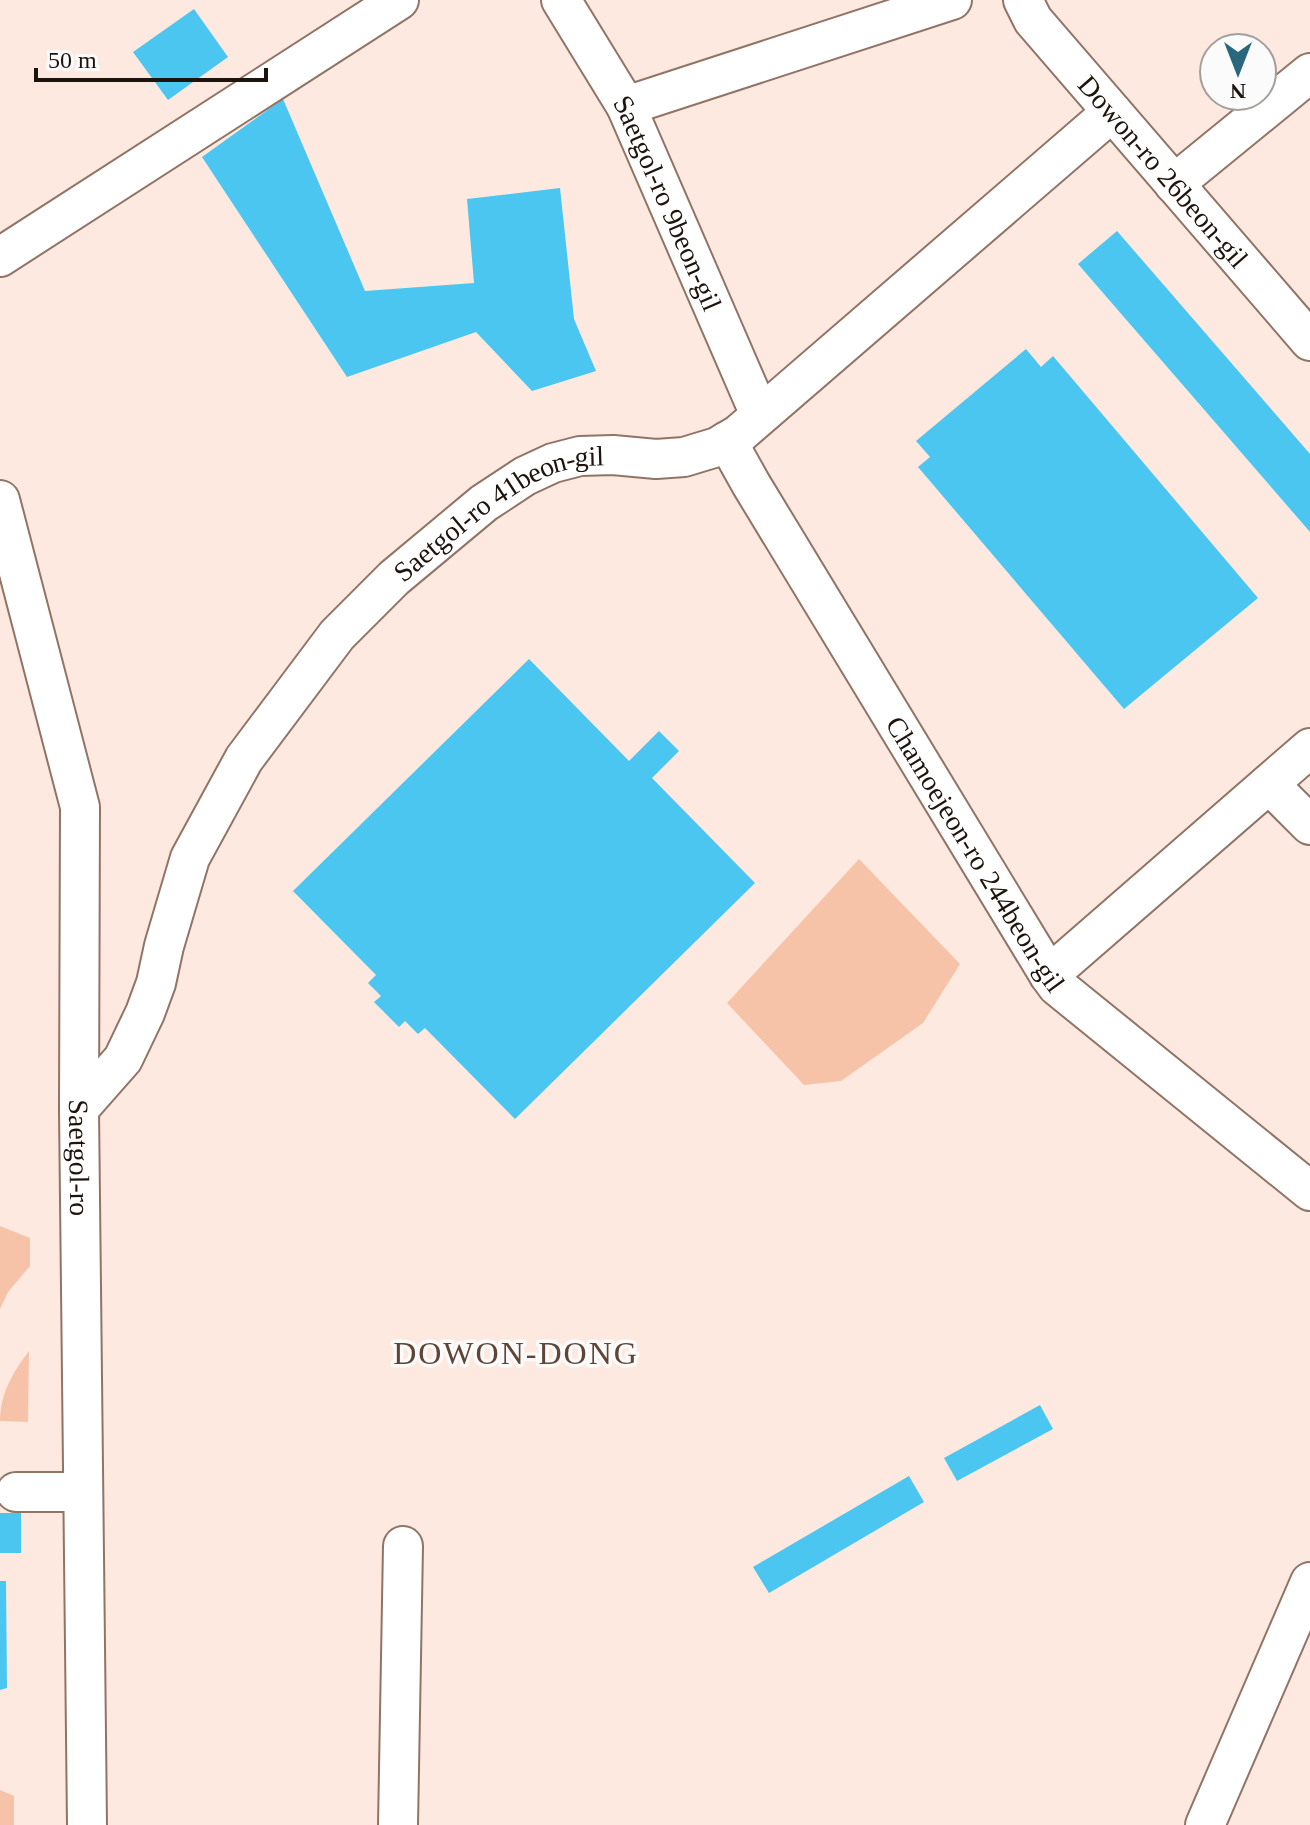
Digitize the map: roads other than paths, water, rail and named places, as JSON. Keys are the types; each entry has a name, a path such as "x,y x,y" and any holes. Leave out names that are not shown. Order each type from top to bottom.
{"street":[{"path":"0,257 399,0"},
{"name":"Saetgol-ro 9beon-gil","path":"561,0 626,106 760,415"},
{"path":"626,106 952,0"},
{"name":"Dowon-ro 26beon-gil","path":"1023,0 1033,20 1310,341"},
{"path":"1174,184 1310,73"},
{"name":"Saetgol-ro 41beon-gil","path":"79,1109 123,1059 156,983 190,858 244,759 337,635 394,578 484,503 525,476 553,463 580,456 684,457 717,447 739,434 1112,112"},
{"name":"Chamoejeon-ro 244beon-gil","path":"727,441 1057,986 1310,1191"},
{"name":"Saetgol-ro","path":"0,500 80,807 79,1109 87,1825"},
{"path":"1049,975 1310,748"},
{"path":"1269,784 1310,825"},
{"path":"16,1492 83,1492"},
{"path":"398,1825 403,1546"},
{"path":"1205,1825 1310,1582"}],"district":[{"name":"DOWON-DONG","path":"516,1353"}]}
